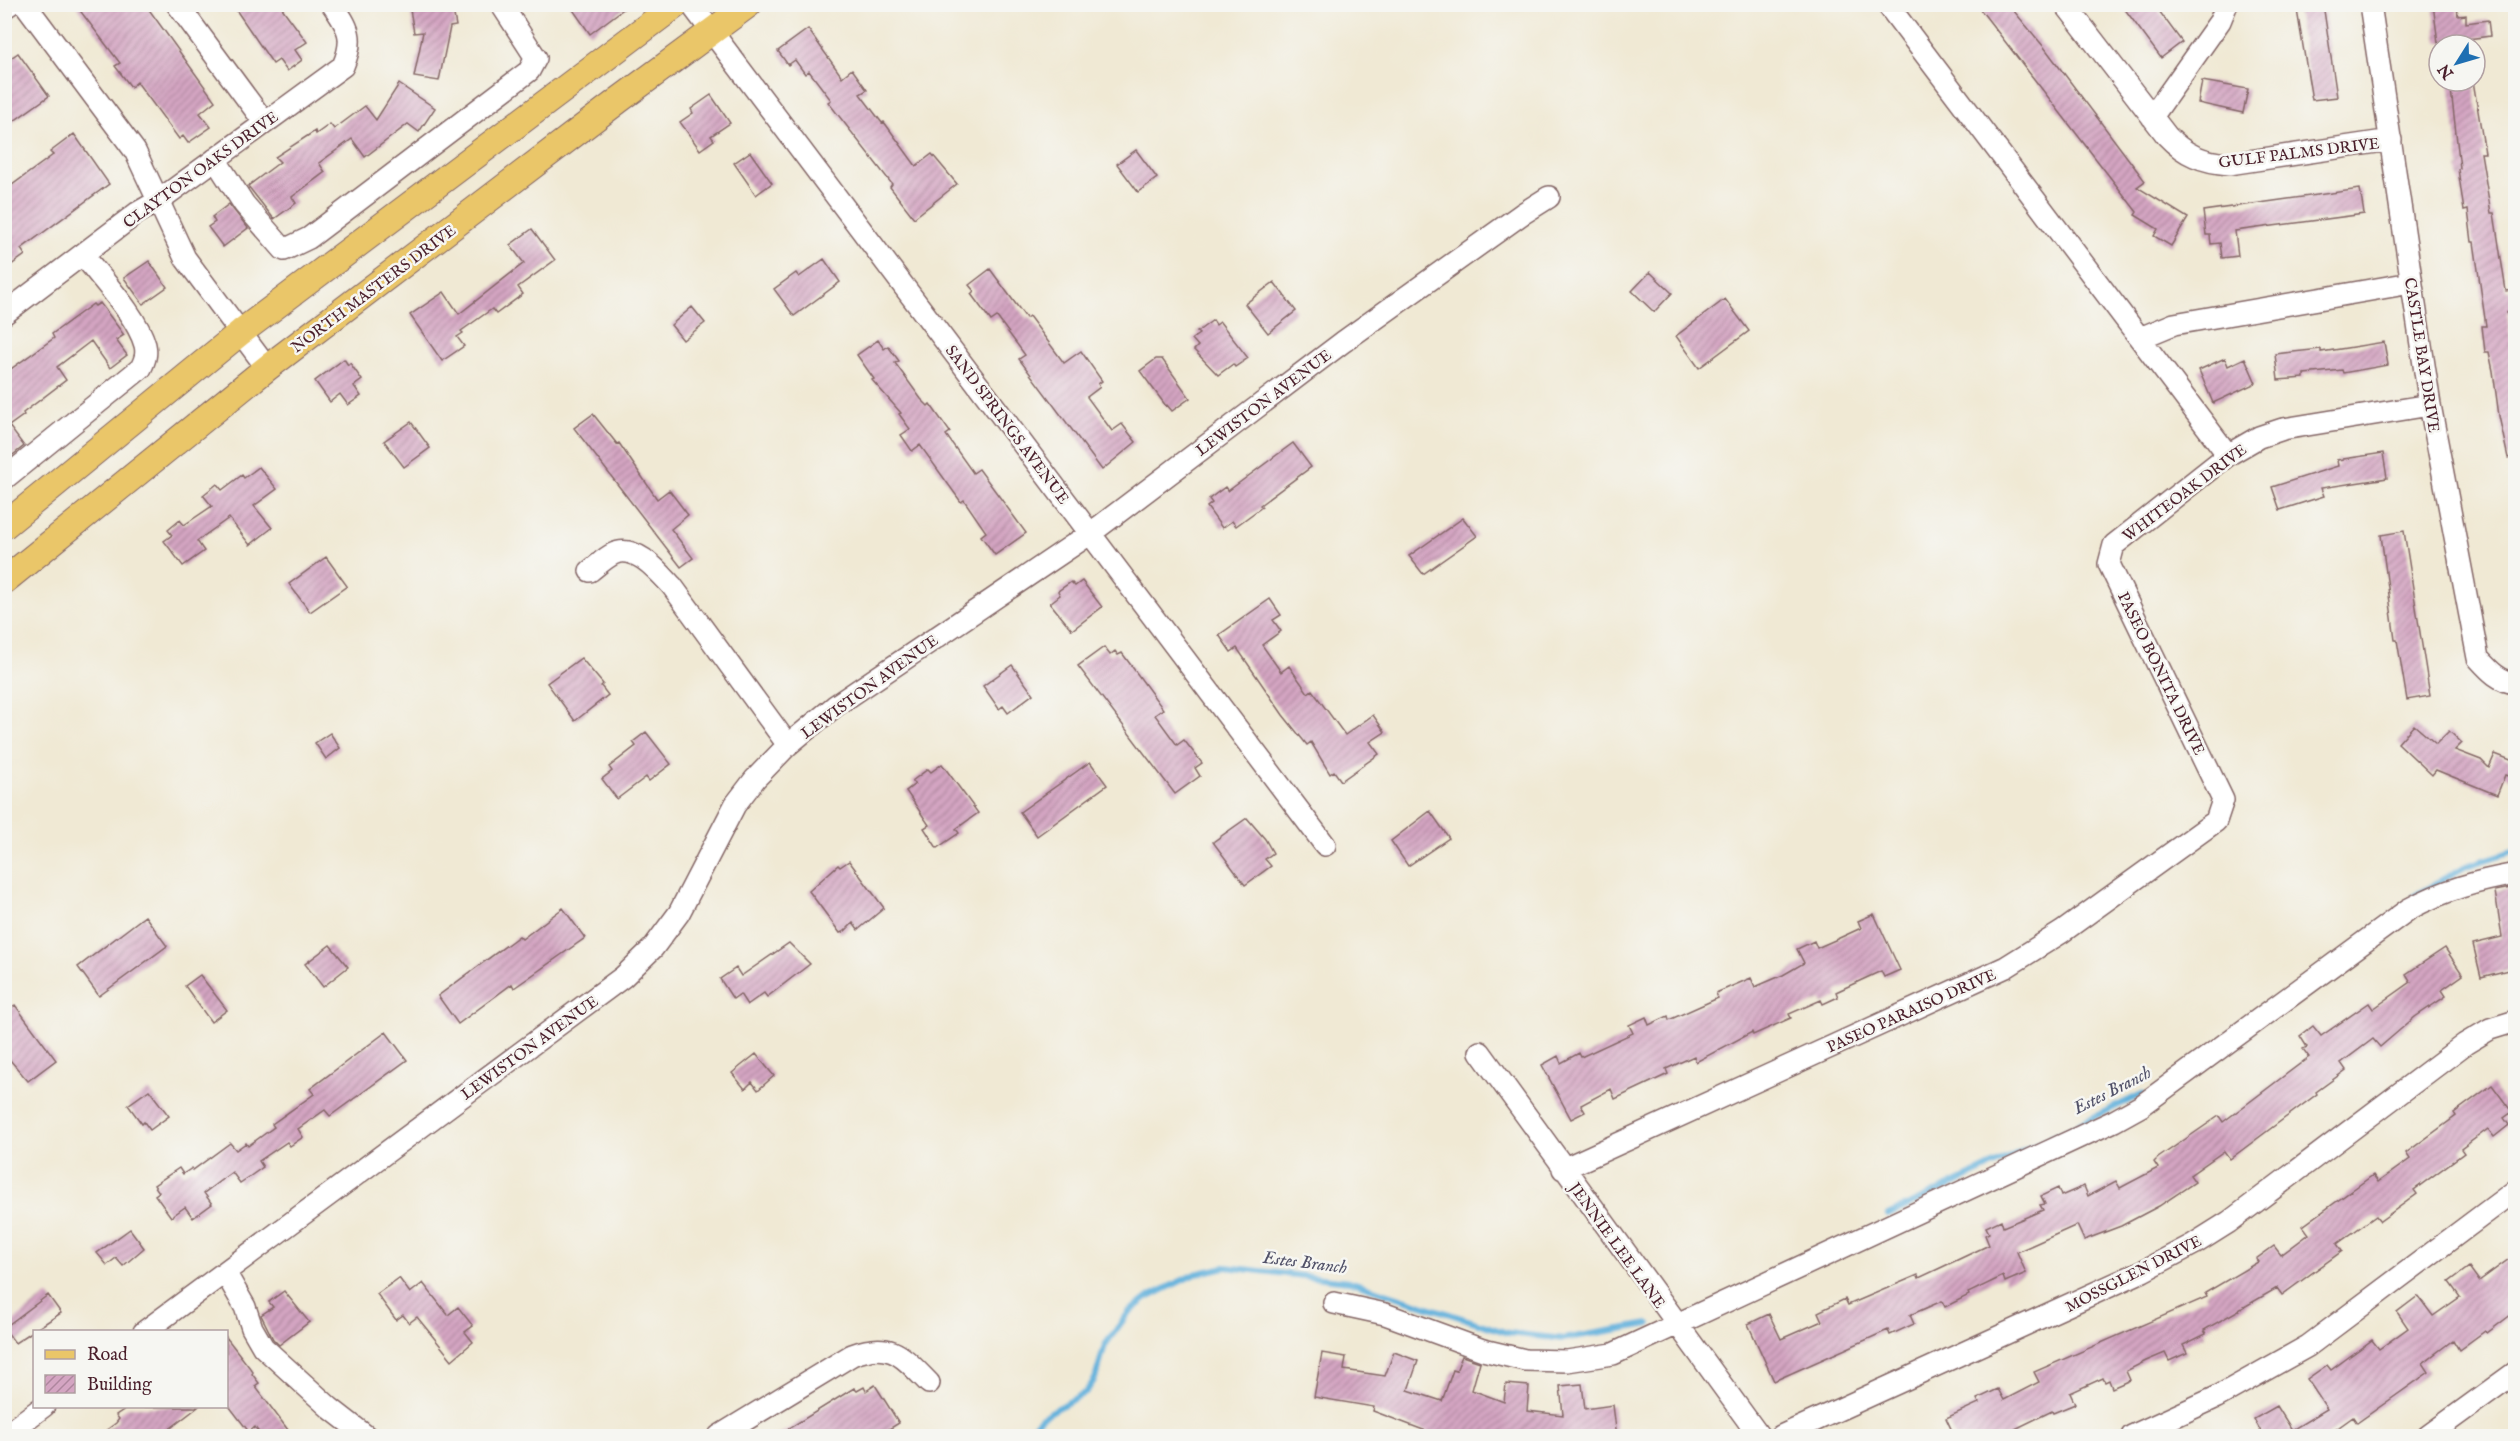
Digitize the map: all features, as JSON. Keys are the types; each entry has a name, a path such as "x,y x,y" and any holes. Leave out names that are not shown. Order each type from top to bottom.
{"main road":[{"path":"4,526 241,332 677,4"},
{"name":"NORTH MASTERS DRIVE","path":"4,581 267,368 749,4"}],"street":[{"path":"4,8 10,4"},
{"path":"24,4 135,151 185,258 267,368"},
{"path":"177,4 265,123"},
{"name":"CLAYTON OAKS DRIVE","path":"4,314 84,256 137,213 158,201 343,66 350,40 346,24 332,4"},
{"path":"215,159 244,204 284,250 309,238 529,71 536,58 501,4"},
{"name":"SAND SPRINGS AVENUE","path":"691,4 1325,845"},
{"path":"1887,4 2228,455"},
{"name":"GULF PALMS DRIVE","path":"2065,4 2179,149 2210,163 2229,164 2391,140"},
{"path":"2152,117 2220,21 2227,4"},
{"name":"CASTLE BAY DRIVE","path":"2370,4 2430,405 2478,658 2491,673 2509,683 2516,683"},
{"name":"LEWISTON AVENUE","path":"147,1330 623,977 653,948 679,913 735,806 755,779 788,745 835,706 1091,533 1342,342 1549,197"},
{"path":"4,479 141,368 146,359 145,345 131,318 84,256"},
{"path":"2140,339 2157,329 2174,324 2411,283"},
{"name":"WHITEOAK DRIVE","path":"2114,545 2228,455 2259,437 2283,429 2430,405"},
{"name":"PASEO BONITA DRIVE","path":"2114,545 2109,564 2223,800"},
{"path":"590,571 615,553 629,553 652,566 672,586 788,745"},
{"name":"PASEO PARAISO DRIVE","path":"1563,1169 2006,967 2062,932 2216,821 2223,800"},
{"path":"1334,1304 1386,1314 1483,1350 1525,1360 1567,1361 1613,1354 1678,1326 2114,1121 2141,1106 2409,909 2450,889 2477,880 2516,873"},
{"name":"MOSSGLEN DRIVE","path":"1781,1437 2144,1271 2194,1245 2229,1222 2465,1044 2490,1029 2516,1021"},
{"name":"JENNIE LEE LANE","path":"1480,1052 1759,1437"},
{"path":"2132,1437 2217,1397 2308,1346 2516,1190"},
{"path":"225,1272 245,1306 252,1328 263,1347 281,1366 366,1437"},
{"path":"719,1437 852,1354 872,1347 906,1359 929,1383"},
{"path":"2428,1437 2516,1372"},
{"path":"4,1436 43,1408"}],"building":[{"path":"75,4 145,4 215,101 200,113 211,127 188,143 183,136 179,139 137,82 131,87 115,66 120,63"},
{"path":"232,4 279,4 307,42 295,50 302,60 287,71 279,60 273,64"},
{"path":"409,4 452,4 456,26 450,27 439,81 414,77 423,32 414,33"},
{"path":"569,4 630,4 590,34"},
{"path":"1976,4 2008,4 2044,47 2145,181 2137,187 2188,218 2171,246 2154,236 2158,229 2135,215 2137,212"},
{"path":"2121,4 2154,4 2182,42 2161,58"},
{"path":"2296,4 2323,4 2337,97 2312,100"},
{"path":"2433,4 2457,4 2458,16 2466,15 2466,23 2488,20 2490,36 2487,36 2487,33 2437,33"},
{"path":"808,29 842,77 852,69 867,90 860,94 916,166 932,154 957,184 914,218 890,187 892,184 828,102 831,100 809,71 805,74 795,60 788,65 778,51"},
{"path":"18,53 49,96 4,128 4,63"},
{"path":"2202,81 2248,89 2243,113 2198,103"},
{"path":"399,84 435,108 419,132 408,124 365,157 352,139 319,163 325,172 292,197 296,203 274,219 248,186 280,162 275,157 315,131 316,134 330,124 334,129 365,106 376,120"},
{"path":"2451,93 2475,93 2485,153 2481,153 2491,213 2494,213 2506,291 2516,290 2516,311 2507,312 2516,375 2516,457 2508,458 2489,352 2485,352 2482,326 2486,326 2468,210 2464,211 2458,169 2460,168"},
{"path":"711,95 730,123 711,136 714,140 700,150 680,122 693,113 691,109"},
{"path":"74,134 109,184 21,249 25,255 4,270 4,191 53,155 50,152"},
{"path":"1136,150 1157,178 1138,192 1117,164"},
{"path":"750,152 772,183 756,195 734,163"},
{"path":"2360,189 2364,214 2235,231 2238,256 2222,258 2220,243 2211,244 2210,235 2206,235 2203,211"},
{"path":"229,204 248,228 223,247 208,227 215,222 212,217"},
{"path":"532,229 555,260 518,287 523,294 496,314 492,309 461,331 463,333 457,337 464,346 442,361 410,315 444,292 459,314 524,263 510,245"},
{"path":"824,259 840,282 794,316 774,289 796,273 799,277"},
{"path":"149,261 167,287 143,304 124,278"},
{"path":"990,269 1026,318 1029,316 1064,363 1081,351 1102,381 1098,384 1100,387 1087,397 1112,431 1122,424 1136,442 1102,470 1019,359 1025,355 997,317 991,321 971,294 974,291 969,285"},
{"path":"1650,272 1672,293 1654,312 1632,291"},
{"path":"1274,282 1296,311 1268,333 1245,304"},
{"path":"1725,299 1749,331 1699,368 1676,336"},
{"path":"100,303 124,335 116,340 127,355 110,368 91,341 57,367 66,380 9,426 24,446 9,458 4,451 4,374 54,338 52,334 93,304 95,306"},
{"path":"692,307 705,323 683,340 671,325"},
{"path":"1213,320 1216,325 1220,322 1248,358 1235,367 1233,364 1218,375 1194,350 1198,346 1192,339 1199,334 1197,332"},
{"path":"878,340 884,349 888,346 899,361 895,363 921,399 928,406 930,404 950,432 946,435 973,473 979,469 1026,533 995,555 981,536 986,532 964,500 961,502 920,445 912,451 901,435 910,429 899,414 901,413 872,380 874,379 857,355"},
{"path":"2384,342 2388,365 2343,373 2342,370 2304,374 2304,378 2278,380 2275,354 2321,349 2321,352"},
{"path":"2225,358 2228,366 2245,358 2256,383 2213,403 2199,370"},
{"path":"344,359 348,365 350,363 362,380 354,386 361,396 348,405 340,394 330,402 315,381"},
{"path":"1156,359 1162,359 1190,398 1172,411 1140,371"},
{"path":"593,414 617,444 619,443 657,499 669,490 688,515 671,529 693,558 681,567 574,428"},
{"path":"411,422 430,448 404,467 384,441"},
{"path":"1293,443 1311,467 1236,526 1232,521 1222,528 1207,507 1212,503 1209,499 1225,487 1228,491"},
{"path":"2383,453 2387,478 2321,488 2324,496 2280,510 2272,487 2338,466 2337,460"},
{"path":"259,467 277,489 254,506 272,528 250,545 229,518 197,541 204,551 183,566 164,541 172,535 168,530 180,520 184,525 212,506 203,495 217,484 222,490 242,475 244,478"},
{"path":"1463,518 1477,536 1423,574 1409,556"},
{"path":"2404,531 2430,696 2407,700 2397,640 2395,640 2381,535"},
{"path":"326,557 347,586 310,612 289,584"},
{"path":"1082,581 1102,607 1072,630 1050,603 1060,595 1058,591 1071,582 1075,586"},
{"path":"1270,599 1281,615 1273,620 1281,631 1262,645 1281,672 1289,666 1308,693 1312,690 1345,735 1373,715 1385,732 1370,742 1379,754 1341,781 1334,771 1330,774 1311,742 1307,745 1283,715 1237,648 1231,652 1219,635"},
{"path":"1104,647 1110,655 1115,651 1118,655 1122,653 1163,709 1155,715 1177,745 1184,740 1202,763 1195,768 1200,776 1175,794 1078,666"},
{"path":"581,658 603,684 601,686 608,695 575,721 547,683"},
{"path":"1012,665 1033,694 1008,713 1003,706 999,709 983,686"},
{"path":"2414,725 2436,744 2449,731 2462,743 2455,750 2481,760 2489,768 2495,754 2516,762 2516,779 2505,775 2497,795 2436,770 2432,775 2398,743"},
{"path":"646,732 671,764 649,781 646,777 617,799 602,779 612,771 609,767 636,746 633,742"},
{"path":"330,733 340,748 326,759 315,743"},
{"path":"1090,762 1107,785 1037,836 1020,812"},
{"path":"942,764 978,813 956,829 959,833 937,848 924,828 929,825 906,791 915,784 912,781 928,769 931,772"},
{"path":"1430,811 1449,838 1408,866 1391,841"},
{"path":"1247,818 1265,839 1273,853 1265,859 1271,866 1245,885 1213,842"},
{"path":"849,861 884,908 858,930 853,923 840,933 809,891 838,865 840,867"},
{"path":"2516,887 2516,968 2481,977 2473,944 2502,937 2495,891"},
{"path":"563,908 585,938 514,988 512,984 458,1024 438,996 519,936 522,939"},
{"path":"1874,914 1900,970 1884,977 1881,971 1836,992 1838,997 1823,1004 1821,1000 1789,1014 1791,1018 1753,1035 1752,1032 1696,1062 1694,1056 1666,1069 1668,1074 1615,1099 1611,1089 1581,1105 1585,1112 1571,1119 1542,1065 1558,1056 1561,1063 1579,1053 1581,1057 1633,1033 1629,1025 1646,1017 1649,1025 1668,1016 1669,1020 1718,998 1716,993 1751,978 1755,987 1783,975 1804,963 1797,949 1814,941 1817,948 1835,940 1861,928 1858,921"},
{"path":"145,916 167,946 99,996 78,967"},
{"path":"789,943 810,964 767,997 764,993 747,1005 740,994 733,999 720,979 736,968 741,976"},
{"path":"330,945 348,967 323,987 305,964"},
{"path":"2445,948 2463,975 2442,990 2446,996 2415,1017 2380,1047 2373,1039 2341,1063 2346,1070 2316,1092 2317,1094 2230,1159 2224,1151 2190,1175 2195,1182 2159,1206 2121,1226 2084,1240 2077,1225 2017,1252 2026,1273 2005,1282 2003,1276 1945,1307 1942,1301 1910,1315 1914,1324 1890,1335 1888,1330 1774,1381 1748,1324 1769,1314 1781,1339 1822,1321 1818,1312 1845,1299 1848,1305 1918,1275 1919,1278 1989,1245 1985,1235 1989,1233 1986,1227 2001,1220 2003,1227 2043,1210 2040,1205 2045,1204 2041,1196 2058,1188 2061,1196 2084,1186 2088,1196 2116,1181 2120,1188 2158,1168 2154,1162 2158,1158 2219,1116 2223,1122 2309,1057 2303,1049 2307,1047 2300,1036 2313,1026 2321,1036 2369,1003 2373,1009 2411,982 2406,974"},
{"path":"200,975 227,1010 211,1022 185,986"},
{"path":"15,1005 56,1060 28,1081 4,1053 4,1014"},
{"path":"386,1032 407,1060 330,1116 325,1110 298,1129 303,1137 290,1146 287,1142 259,1161 263,1167 240,1183 232,1172 204,1193 212,1204 193,1218 185,1207 171,1217 155,1195 159,1192 154,1185 179,1168 183,1174 192,1168 193,1170 230,1143 236,1150 246,1143 248,1146 274,1127 272,1124 314,1094 310,1089"},
{"path":"756,1054 774,1076 758,1090 752,1082 745,1089 732,1073"},
{"path":"2492,1085 2512,1112 2504,1118 2509,1125 2494,1137 2488,1129 2461,1149 2464,1153 2414,1190 2417,1194 2380,1221 2376,1216 2337,1244 2342,1251 2282,1295 2277,1288 2204,1330 2206,1334 2183,1345 2187,1353 2169,1361 2165,1353 2126,1371 2130,1380 2112,1388 2109,1380 2105,1382 2103,1378 2070,1393 2075,1404 2053,1413 2052,1411 2013,1430 2017,1437 1955,1437 1946,1418 1979,1403 1977,1399 1998,1389 2004,1400 2039,1382 2034,1372 2207,1297 2205,1293 2258,1262 2256,1259 2274,1246 2281,1255 2309,1234 2303,1226 2373,1175 2378,1182 2410,1159 2406,1153 2456,1116 2454,1113"},
{"path":"149,1090 169,1116 150,1130 144,1122 142,1124 128,1105"},
{"path":"130,1229 144,1248 123,1266 116,1258 107,1265 97,1253"},
{"path":"2516,1254 2516,1311 2487,1333 2485,1331 2459,1350 2453,1340 2423,1363 2429,1372 2357,1423 2353,1417 2325,1437 2264,1437 2254,1419 2277,1406 2292,1430 2327,1409 2307,1379 2327,1365 2331,1370 2372,1340 2379,1349 2408,1328 2397,1312 2418,1296 2433,1316 2460,1297 2449,1282 2469,1267 2479,1281"},
{"path":"399,1278 410,1293 423,1283 448,1315 458,1307 473,1326 465,1332 473,1342 452,1360 417,1317 409,1323 403,1315 396,1320 377,1294"},
{"path":"284,1291 309,1322 279,1345 273,1339 261,1315 273,1307 269,1302"},
{"path":"48,1295 61,1313 15,1343 4,1328"},
{"path":"228,1340 253,1372 252,1374 259,1383 255,1386 288,1430 280,1437 262,1437 255,1427 249,1432 228,1405"},
{"path":"1394,1352 1418,1361 1408,1390 1442,1401 1453,1370 1456,1371 1462,1356 1480,1362 1472,1390 1504,1402 1506,1384 1529,1386 1527,1411 1563,1415 1560,1386 1582,1384 1585,1409 1613,1405 1617,1437 1472,1437 1458,1431 1456,1437 1442,1437 1373,1411 1374,1407 1314,1397 1322,1353 1346,1357 1344,1370 1385,1376"},
{"path":"875,1385 899,1423 876,1437 775,1437 854,1388 857,1391 864,1387 866,1391"},
{"path":"126,1408 197,1408 159,1437 97,1437 116,1423 119,1419 116,1415"}],"waterway":[{"name":"Estes Branch","path":"2414,896 2466,866 2516,850"},
{"name":"Estes Branch","path":"1888,1215 2142,1094"},
{"name":"Estes Branch","path":"1023,1436 1042,1417 1086,1392 1095,1379 1105,1345 1129,1312 1147,1298 1195,1274 1225,1267 1349,1281 1508,1333 1563,1339 1649,1324"}]}
